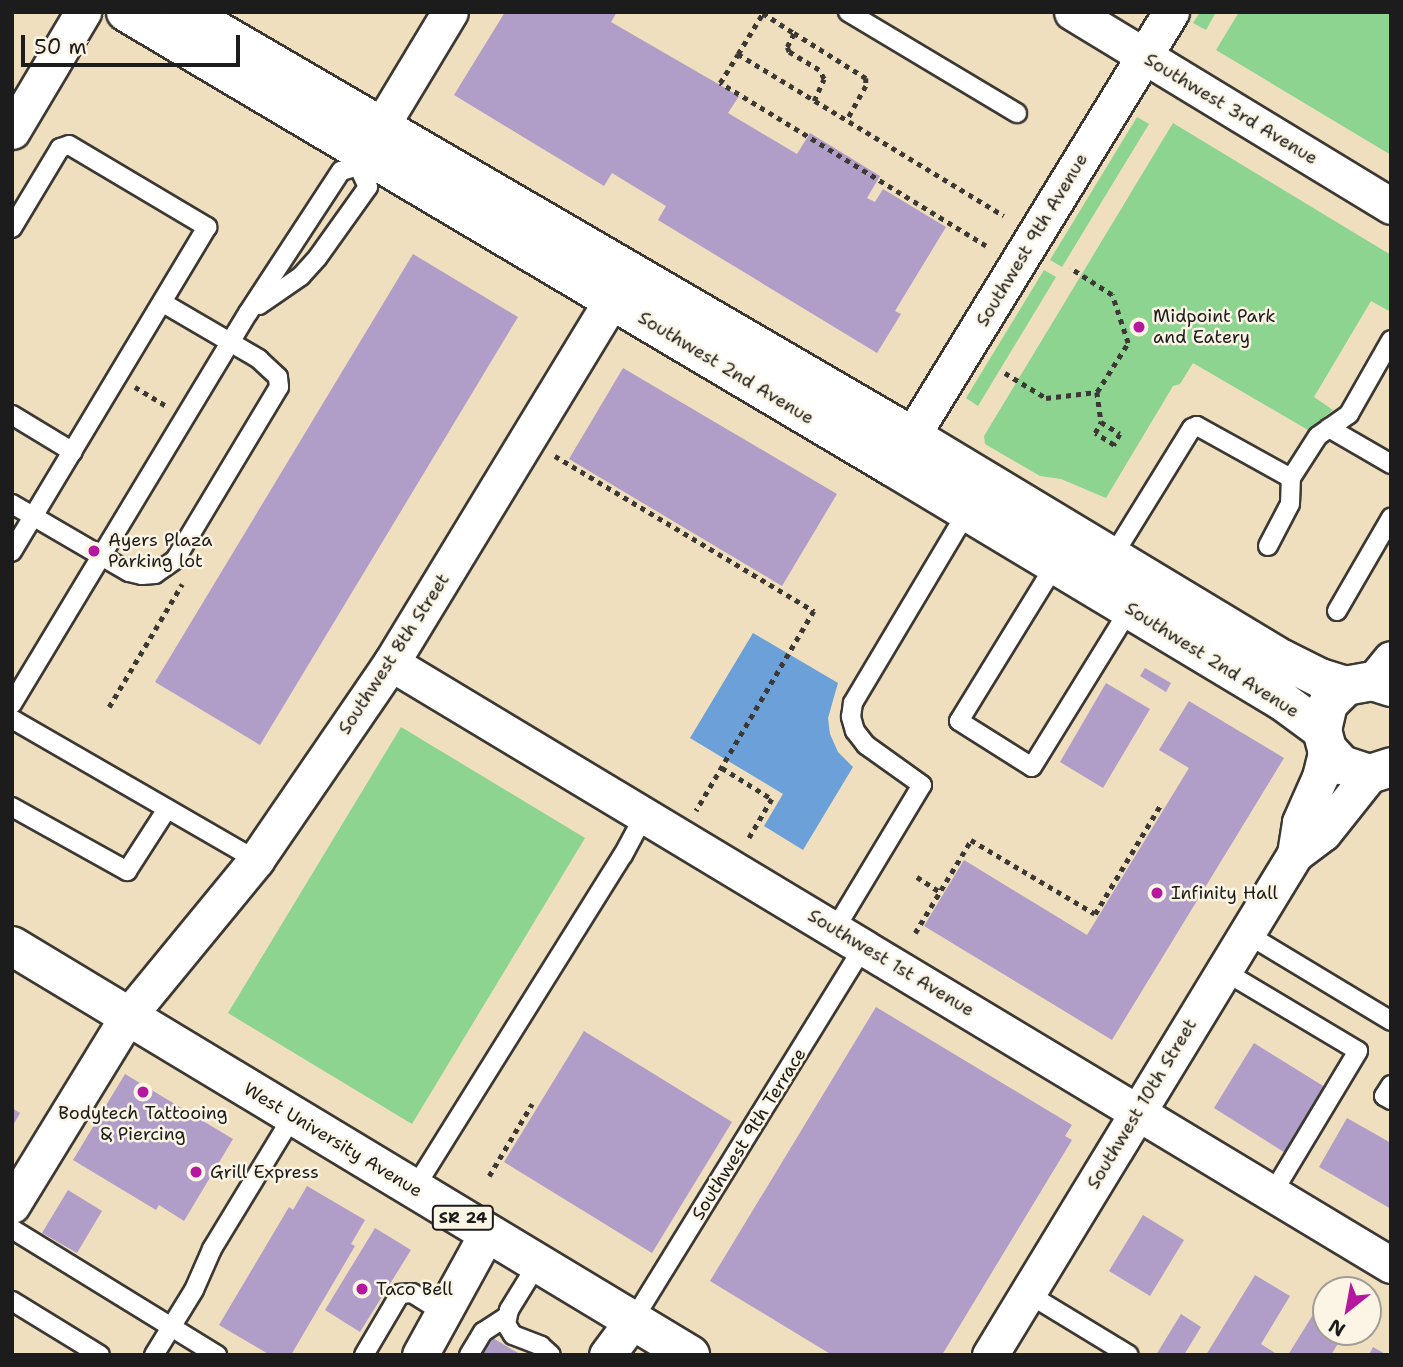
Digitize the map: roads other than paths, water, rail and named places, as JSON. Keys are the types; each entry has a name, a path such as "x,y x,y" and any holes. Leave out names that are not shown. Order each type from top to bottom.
{"street":[{"path":"14,122 83,12"},
{"name":"Southwest 2nd Avenue","path":"126,12 368,149 621,286 1103,572 1320,678 1375,678"},
{"name":"Southwest 2nd Avenue","path":"185,12 368,149"},
{"path":"368,149 450,12"},
{"name":"Southwest 3rd Avenue","path":"1072,12 1391,206"},
{"name":"Southwest 9th Avenue","path":"903,452 1171,12"},
{"name":"Southwest 8th Street","path":"12,1205 128,1016 256,860 391,663 621,286"},
{"name":"Southwest 2nd Avenue","path":"903,452 967,512 1055,565 1103,572 1129,610 1281,701 1324,740 1342,765 1385,770"},
{"name":"Southwest 1st Avenue","path":"391,663 1391,1265"},
{"path":"1324,740 1328,704 1375,678"},
{"name":"Southwest 10th Street","path":"990,1355 1295,853 1300,822 1320,777 1324,740"},
{"name":"Southwest 10th Street","path":"1295,853 1322,834 1385,770"},
{"name":"West University Avenue","path":"12,946 690,1355"},
{"path":"420,1355 487,1233"},
{"path":"607,1355 633,1320"}],"lane":[{"path":"848,12 1017,113"},
{"path":"12,228 60,148 69,145 207,228 12,552"},
{"path":"248,313 301,276 318,257 368,187 368,149"},
{"path":"12,704 230,341 341,171 368,149"},
{"path":"12,504 101,556 142,575 155,574 175,560 279,387 278,377 265,363 163,303"},
{"path":"1268,546 1290,504 1291,478 1318,436 1349,414 1391,340"},
{"path":"12,415 73,452"},
{"path":"1103,572 1192,428 1197,426 1291,478"},
{"path":"1329,428 1391,464"},
{"path":"835,929 922,785 866,746 853,724 853,703 967,512"},
{"path":"1337,611 1391,518"},
{"path":"1055,565 959,722 1032,767 1129,610"},
{"path":"12,719 256,860"},
{"path":"12,807 127,871 167,809"},
{"path":"414,1189 644,816"},
{"path":"1247,934 1391,1021"},
{"name":"Southwest 9th Terrace","path":"633,1320 864,946"},
{"path":"1224,971 1358,1051 1272,1194"},
{"path":"1391,1086 1384,1097 1391,1100"},
{"path":"154,1355 194,1290 212,1249 293,1116"},
{"path":"12,1229 216,1355"},
{"path":"469,1355 483,1332 506,1317 538,1263"},
{"path":"364,1355 400,1294 412,1293 443,1312"},
{"path":"1027,1293 1129,1355"},
{"path":"12,1301 100,1355"},
{"path":"506,1317 513,1335 526,1349 541,1346 551,1355"}],"water":[{"path":"753,633 838,683 828,718 830,734 838,752 853,767 803,850 764,826 783,794 690,738"}],"place":[{"name":"Midpoint Park and Eatery","path":"1139,327"},
{"name":"Ayers Plaza Parking lot","path":"94,551"},
{"name":"Infinity Hall","path":"1157,893"},
{"name":"Bodytech Tattooing & Piercing","path":"143,1092"},
{"name":"Grill Express","path":"196,1172"},
{"name":"Taco Bell","path":"362,1289"}]}
